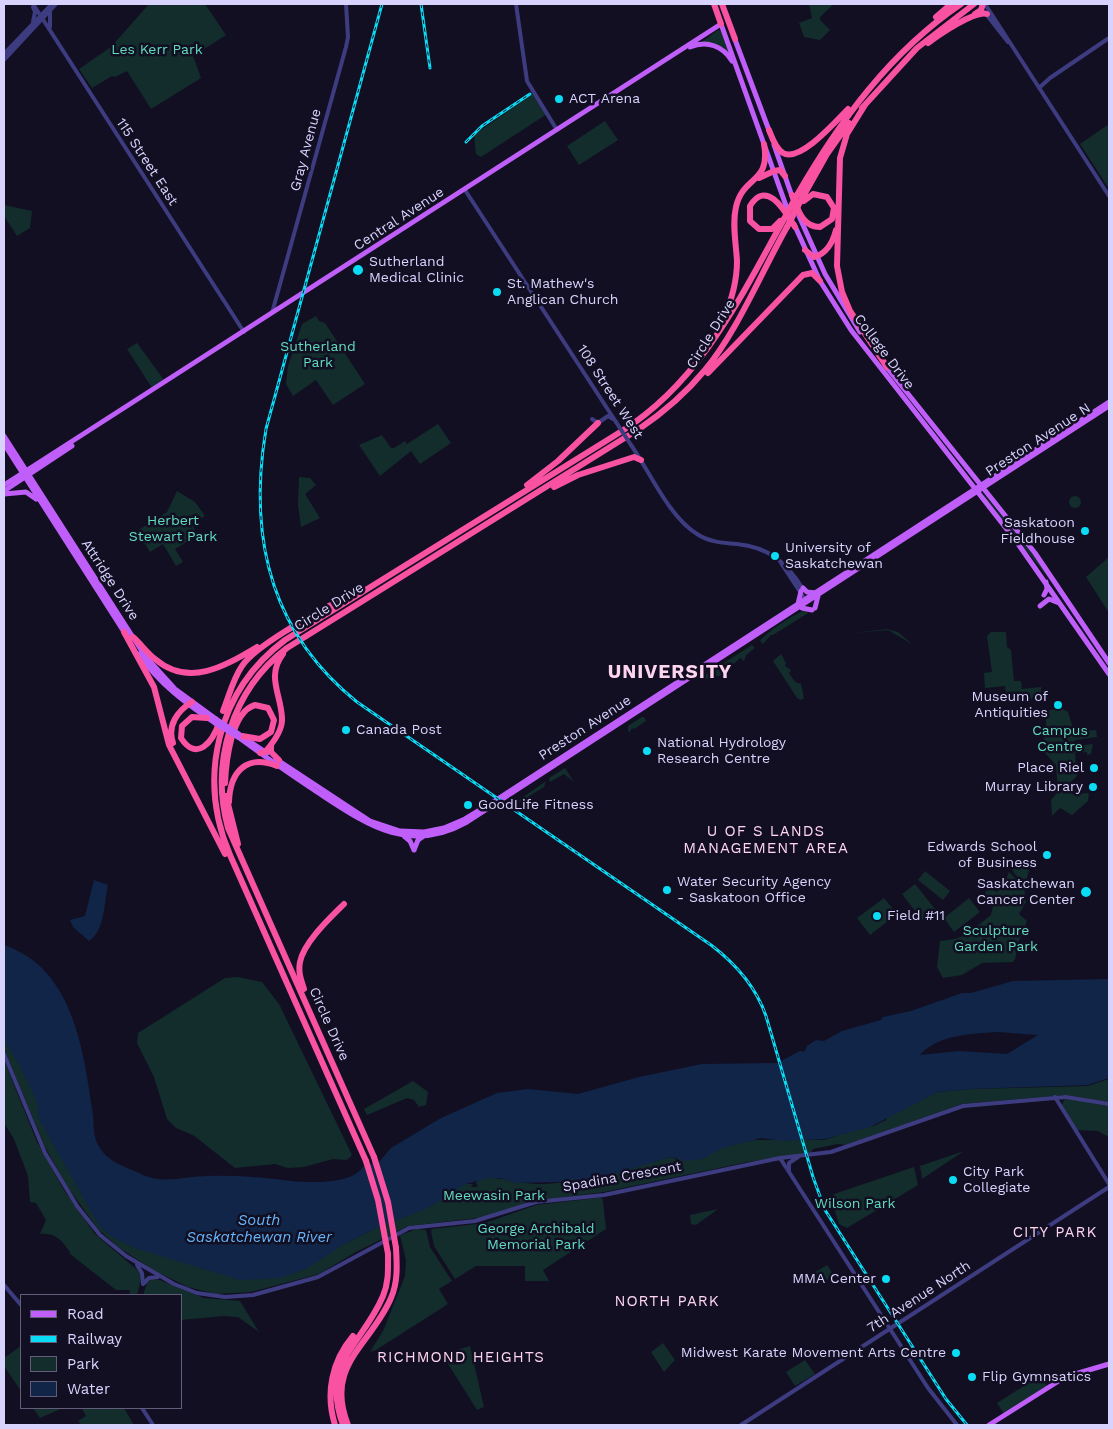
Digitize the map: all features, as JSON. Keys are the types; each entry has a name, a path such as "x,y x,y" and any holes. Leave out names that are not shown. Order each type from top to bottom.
{"highway":[{"name":"College Drive","path":"714,4 721,24"},
{"name":"College Drive","path":"722,4 735,39"},
{"path":"721,24 724,17 722,4"},
{"path":"909,51 915,37 951,4"},
{"name":"Circle Drive","path":"350,1425 345,1416 342,1399 345,1373 350,1360 391,1298 397,1273 396,1248 388,1202 374,1158 228,828 222,797 221,768 229,730 240,704 259,674 276,656 296,642 640,429 677,400 704,371 726,339 832,147 909,51 934,23 961,4"},
{"name":"Circle Drive","path":"343,1425 336,1403 338,1374 344,1358 375,1310 387,1283 388,1254 381,1212 366,1161 226,847 214,800 214,760 228,711 245,680 263,658 277,646 637,421 656,406 694,367 724,326 795,195 833,135 864,95 909,51 972,5"},
{"path":"972,17 982,5"},
{"path":"909,51 972,17 982,13 986,14"},
{"path":"769,130 781,151 787,155 796,154 807,148 864,95"},
{"path":"865,105 851,125 841,151 838,173 837,260 842,292 854,317 887,367"},
{"path":"694,367 714,337 729,304 736,270 736,210 742,194 765,166 764,144"},
{"path":"750,184 774,171 780,170 785,176"},
{"path":"795,195 802,218 813,226 827,225 834,216 833,204 824,195 809,196 801,203"},
{"path":"784,217 774,227 762,230 750,220 749,209 755,199 769,197 780,204 795,227"},
{"path":"805,250 812,257 817,257 826,251 833,240 839,210"},
{"path":"677,400 706,374 803,275 812,273 820,281"},
{"path":"499,506 558,461 593,422"},
{"path":"620,462 633,448"},
{"path":"498,517 569,479 634,458 641,460"},
{"path":"133,637 155,659 169,668 197,673 227,664 415,558"},
{"path":"207,718 192,717 182,726 181,738 191,748 203,748 212,740 236,679 245,663 298,624"},
{"path":"124,632 154,687 169,745 203,808 266,936"},
{"path":"263,753 280,729 282,718 274,682 274,673 281,656 296,642"},
{"path":"189,703 180,711 173,722 171,736 203,808"},
{"path":"240,736 260,740 271,732 274,720 268,708 258,704 248,707 241,714 234,732 225,782 231,823 243,865"},
{"path":"271,744 271,752 278,763"},
{"path":"231,823 230,793 238,772 246,765 256,762 278,763"},
{"path":"313,1019 300,977 300,961 328,918 344,904"},
{"path":"337,1425 330,1395 334,1371 343,1348 375,1310"}],"main road":[{"name":"Central Avenue","path":"4,492 26,474 88,433 721,24"},
{"path":"721,24 728,26 735,39"},
{"name":"College Drive","path":"721,24 795,227 820,281 858,340 964,474 993,500 1035,553 1109,663"},
{"name":"College Drive","path":"735,39 817,257 846,311 887,367 970,471 989,506 1046,581 1109,674"},
{"path":"680,50 697,44 711,44 724,51 739,74"},
{"name":"Preston Avenue N","path":"979,489 1109,402"},
{"name":"Preston Avenue N","path":"993,479 1109,406"},
{"name":"Attridge Drive","path":"4,436 21,460 43,508 154,675 207,718 216,721"},
{"name":"Attridge Drive","path":"4,444 13,459 37,486 156,670 189,703 216,721"},
{"path":"11,481 16,471 13,459"},
{"path":"21,460 38,466 35,474 37,486"},
{"path":"953,460 1035,553"},
{"path":"970,471 980,479 993,479 990,489 993,500"},
{"name":"Central Avenue","path":"4,486 26,474"},
{"path":"26,474 51,510"},
{"path":"964,474 968,488 965,496"},
{"name":"Preston Avenue","path":"278,763 376,824 409,832 435,831 465,819 808,600 965,496 979,489"},
{"name":"Preston Avenue","path":"817,594 979,489"},
{"path":"4,492 26,492 34,497 43,508"},
{"path":"940,516 974,498 979,498 989,506"},
{"path":"1044,595 1047,588 1046,581"},
{"path":"802,590 817,594 813,609 798,606 802,590"},
{"path":"1040,606 1048,600 1055,600 1068,614"},
{"name":"Preston Avenue","path":"216,721 362,822 384,832 403,836 424,836 447,832 467,822 643,709 798,606"},
{"path":"643,709 662,692"},
{"path":"403,836 410,841 414,850 418,840 424,836"},
{"path":"996,1425 1065,1377 1109,1364"},
{"path":"989,1425 1022,1406"}],"street":[{"path":"33,4 43,8 52,5"},
{"path":"31,29 35,12 33,4"},
{"name":"115 Street East","path":"33,4 244,332"},
{"name":"Gray Avenue","path":"272,314 346,47 348,36 346,4"},
{"path":"516,4 527,81 557,130"},
{"path":"4,60 52,5"},
{"path":"52,5 48,22 53,34"},
{"path":"982,5 986,14 1021,60"},
{"path":"982,5 1036,82 1109,196"},
{"path":"4,54 31,29 44,26 53,34"},
{"path":"1039,88 1050,78 1109,38"},
{"path":"1036,82 1050,78"},
{"name":"108 Street West","path":"466,190 676,515 694,532 716,542 755,547 774,556 788,567 808,600"},
{"name":"Gray Avenue","path":"276,301 278,310"},
{"path":"604,418 607,407"},
{"path":"593,422 610,416 616,421"},
{"name":"Spadina Crescent","path":"4,1054 37,1136 67,1190 100,1234 133,1262 166,1280 211,1296 244,1297 325,1274 357,1254 409,1228 486,1219 536,1202 604,1195 780,1158 831,1152 963,1106 1066,1096 1109,1104"},
{"path":"1060,1106 1060,1102 1066,1096"},
{"path":"1055,1097 1109,1185"},
{"path":"789,1173 790,1163 802,1156"},
{"path":"780,1158 928,1386 959,1425"},
{"name":"7th Avenue North","path":"741,1425 1109,1185"},
{"path":"133,1262 142,1273 143,1284 152,1277 166,1280"},
{"path":"4,1285 20,1304"},
{"path":"143,1409 153,1425"}],"green space":[{"name":"Les Kerr Park","path":"149,4 205,4 226,35 193,56 201,78 151,109 127,71 115,77 112,76 92,88 79,69 111,47"},
{"path":"809,4 834,4 820,17 820,20 830,30 820,40 804,37 799,23 812,18"},
{"path":"718,30 721,31 729,53 714,43 702,42"},
{"path":"534,93 547,114 481,157 476,154 474,135"},
{"path":"605,121 618,140 579,165 567,146"},
{"path":"1109,124 1109,189 1080,144"},
{"path":"4,205 32,211 30,228 17,236 4,216"},
{"name":"Sutherland Park","path":"316,316 319,321 325,323 365,384 333,405 316,380 293,396 286,384 288,366 302,324"},
{"path":"137,343 164,380 152,388 127,349"},
{"path":"438,424 451,443 420,464 411,451 380,476 359,445 382,435 391,448 394,448 405,441 407,444"},
{"path":"299,477 310,478 316,485 305,494 320,518 301,527 298,505"},
{"name":"Herbert Stewart Park","path":"177,491 195,502 205,516 192,524 197,533 196,536 175,549 183,562 176,566 163,544 150,552 137,531 167,512"},
{"path":"984,494 1031,552 1054,585 985,499"},
{"path":"1073,496 1077,496 1081,502 1077,508 1073,508 1069,504 1069,500"},
{"path":"1109,557 1109,613 1086,577"},
{"path":"807,610 808,613 771,635 763,644 760,641 782,623"},
{"path":"887,629 898,632 912,644 888,630 853,633"},
{"path":"991,632 1006,632 1007,647 1011,650 1014,681 1021,681 1022,689 1041,687 1041,693 1029,700 1027,697 1018,697 1013,693 1006,694 1005,686 985,688 984,673 992,672 987,636"},
{"path":"752,645 755,648 746,655 744,661 740,658 722,675 706,679 705,675"},
{"path":"781,654 786,663 785,666 791,670 789,673 795,682 801,684 804,698 801,700 797,698 773,661"},
{"name":"Campus Centre","path":"1061,708 1068,712 1074,732 1096,730 1097,737 1075,740 1076,746 1081,747 1093,744 1091,754 1087,755 1087,752 1075,753 1077,776 1071,782 1072,794 1089,793 1088,801 1072,815 1060,808 1052,816 1051,800 1058,792 1056,765 1045,753 1043,729 1046,729 1046,717 1049,710"},
{"path":"642,717 646,721 634,729 632,728 630,732 628,731 628,726"},
{"path":"565,768 574,782 564,774 550,782 549,778"},
{"path":"546,781 544,787 520,802 519,800"},
{"path":"1013,863 1029,870 1026,881 1022,881 1014,873 1010,866"},
{"path":"925,871 950,891 943,900 918,880"},
{"name":"Sculpture Garden Park","path":"1009,872 1024,887 1026,902 1019,914 1027,921 1017,946 1015,959 1013,962 982,963 962,975 943,978 937,967 940,941 966,935 991,915 993,906 982,896 989,888 997,892 1005,882"},
{"path":"915,884 935,909 922,920 902,894"},
{"name":"Field #11","path":"884,898 897,914 870,935 857,918"},
{"path":"969,898 980,912 954,932 944,918"},
{"path":"238,977 262,982 279,1004 352,1155 347,1160 333,1159 304,1167 288,1168 275,1164 235,1168 193,1135 176,1128 167,1119 154,1077 137,1043 138,1033 225,978"},
{"name":"Meewasin Park","path":"4,1039 29,1081 221,1272 220,1274 336,1248 463,1184 473,1184 471,1187 478,1187 476,1183 479,1178 494,1178 532,1184 557,1183 590,1178 672,1157 677,1160 681,1156 754,1140 824,1140 864,1127 874,1126 886,1120 888,1116 938,1092 971,1089 1088,1086 1109,1079 1109,1102 1066,1095 962,1104 845,1145 838,1144 813,1149 811,1153 748,1162 604,1192 532,1201 486,1217 408,1226 356,1252 319,1274 251,1292 216,1294 188,1287 157,1272 119,1248 98,1229 66,1185 45,1147 4,1049"},
{"path":"4,1060 37,1142 64,1190 95,1234 141,1273 137,1294 129,1294 130,1290 116,1290 70,1254 58,1238 50,1234 40,1234 46,1220 36,1203 30,1202 28,1176 14,1139 4,1123"},
{"path":"413,1081 428,1092 426,1105 419,1107 414,1100 407,1098 367,1115 364,1109"},
{"path":"1068,1099 1109,1106 1109,1137 1098,1131 1077,1130 1062,1105 1064,1100"},
{"name":"Wilson Park","path":"964,1151 922,1179 920,1166"},
{"name":"Wilson Park","path":"914,1167 918,1185 847,1228 839,1224 832,1202 834,1194"},
{"name":"George Archibald Memorial Park","path":"602,1198 603,1201 606,1229 543,1270 549,1281 525,1281 525,1266 476,1266 455,1279 434,1246 432,1229 485,1223 536,1205"},
{"path":"718,1209 696,1225 691,1224 690,1215"},
{"path":"417,1229 426,1230 430,1247 452,1281 439,1289 448,1304 370,1352 384,1329 405,1276 406,1260 400,1235"},
{"path":"827,1265 834,1275 821,1284 814,1273"},
{"path":"152,1279 160,1280 204,1298 240,1301 259,1332 238,1317 224,1316 182,1320 182,1294 143,1294 147,1283"},
{"path":"663,1343 675,1360 664,1372 651,1352"},
{"path":"470,1346 484,1407 477,1410 445,1359 460,1349"},
{"path":"20,1347 20,1390 4,1366 4,1358"},
{"path":"805,1360 815,1374 795,1386 786,1372"},
{"path":"1041,1375 1047,1386 1004,1414 997,1403"},
{"path":"34,1409 61,1409 40,1418"},
{"path":"82,1409 125,1409 134,1425 81,1425 78,1421 86,1416"}],"water":[{"path":"94,880 108,885 101,923 89,941 73,927 70,920 85,916"},
{"name":"South Saskatchewan River","path":"4,945 27,956 45,972 59,991 70,1012 84,1060 96,1141 110,1159 141,1174 157,1179 227,1176 328,1182 350,1177 359,1172 364,1165 379,1162 391,1148 441,1118 497,1093 528,1089 578,1094 639,1077 702,1064 777,1063 800,1051 804,1052 807,1046 816,1040 824,1041 842,1031 881,1020 883,1017 911,1011 962,993 971,993 1013,981 1109,979 1109,1078 1088,1085 938,1092 870,1127 825,1139 783,1141 761,1138 722,1148 703,1159 686,1161 671,1157 591,1181 516,1183 500,1178 488,1178 466,1184 430,1207 372,1230 341,1246 308,1268 280,1278 240,1280 135,1248 112,1237 100,1227 39,1119 37,1102 19,1064 4,1041","holes":["998,1032 1038,1035 1007,1054 959,1051 920,1055 936,1043 956,1036"]}],"railway":[{"path":"382,4 266,429 261,469 260,507 264,544 272,579 285,613 304,645 327,675 357,702 711,945 737,968 751,986 762,1005 813,1177 825,1210 946,1399 967,1425"},
{"path":"421,4 430,68"},
{"path":"466,142 482,126 530,94"}],"place":[{"name":"ACT Arena","path":"559,99"},
{"name":"Sutherland Medical Clinic","path":"358,270"},
{"name":"St. Mathew's Anglican Church","path":"497,292"},
{"name":"Saskatoon Fieldhouse","path":"1085,531"},
{"name":"University of Saskatchewan","path":"775,556"},
{"name":"Museum of Antiquities","path":"1058,705"},
{"name":"Canada Post","path":"346,730"},
{"name":"National Hydrology Research Centre","path":"647,751"},
{"name":"Place Riel","path":"1094,768"},
{"name":"Murray Library","path":"1093,787"},
{"name":"GoodLife Fitness","path":"468,805"},
{"name":"Edwards School of Business","path":"1047,855"},
{"name":"Water Security Agency - Saskatoon Office","path":"667,890"},
{"name":"Saskatchewan Cancer Center","path":"1086,892"},
{"name":"Field #11","path":"877,916"},
{"name":"City Park Collegiate","path":"953,1180"},
{"name":"MMA Center","path":"886,1279"},
{"name":"Midwest Karate Movement Arts Centre","path":"956,1353"},
{"name":"Flip Gymnsatics","path":"972,1377"}],"district":[{"name":"UNIVERSITY","path":"670,672"},
{"name":"U OF S LANDS MANAGEMENT AREA","path":"766,840"},
{"name":"CITY PARK","path":"1055,1233"},
{"name":"NORTH PARK","path":"667,1302"},
{"name":"RICHMOND HEIGHTS","path":"461,1358"}]}
